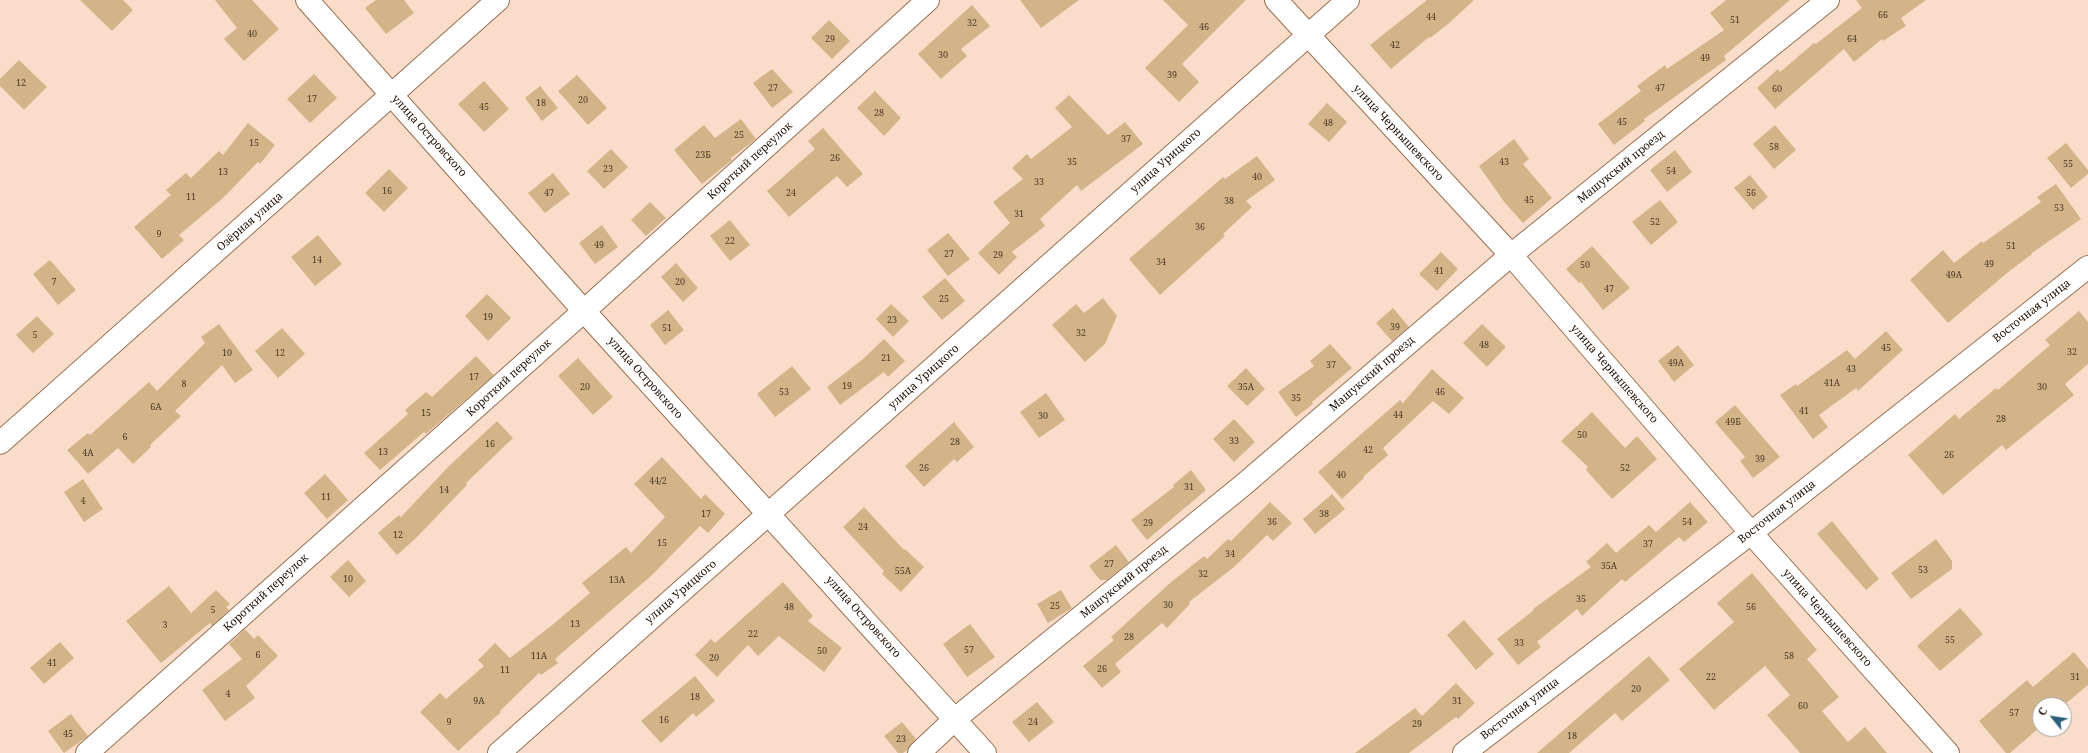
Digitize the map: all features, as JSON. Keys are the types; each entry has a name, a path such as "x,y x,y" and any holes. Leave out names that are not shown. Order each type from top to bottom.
{"street":[{"name":"улица Островского","path":"307,0 584,311 985,753"},
{"name":"Озёрная улица","path":"0,443 393,96 498,0"},
{"name":"Короткий переулок","path":"87,753 584,311 928,0"},
{"name":"улица Чернышевского","path":"1276,0 1307,36 1511,255 1751,533 1948,753"},
{"name":"улица Урицкого","path":"499,753 1348,0"},
{"name":"Машукский проезд","path":"919,753 955,719 1242,486 1511,255 1828,0"},
{"name":"Восточная улица","path":"1464,753 1751,533 2088,267"}],"building":[{"path":"80,0 123,0 133,10 112,31"},
{"path":"215,0 252,0 279,29 244,61 224,39 237,28"},
{"path":"376,0 404,0 414,13 386,34 365,8"},
{"path":"1020,0 1079,0 1041,28"},
{"path":"1163,0 1246,0 1182,64 1199,82 1179,102 1145,68 1188,25"},
{"path":"1427,0 1474,0 1447,25 1430,38 1429,37 1391,69 1370,45"},
{"path":"1726,0 1790,0 1724,56 1726,60 1644,119 1645,121 1614,145 1598,124 1641,91 1637,86 1665,65 1667,69 1724,30 1710,13"},
{"path":"1856,0 1926,0 1901,18 1906,26 1883,41 1882,39 1854,62 1844,49 1775,109 1757,88 1778,69 1780,72 1814,43 1816,44 1862,8"},
{"path":"972,5 990,26 961,49 967,56 941,79 918,54"},
{"path":"829,20 850,41 832,59 811,38"},
{"path":"19,60 47,87 24,110 0,86 0,79"},
{"path":"772,69 793,92 772,108 753,83"},
{"path":"314,74 337,98 310,123 287,99"},
{"path":"577,75 607,108 588,125 558,91"},
{"path":"484,81 509,109 484,132 458,104"},
{"path":"540,86 558,108 542,121 525,98"},
{"path":"875,91 901,118 884,136 857,108"},
{"path":"1069,95 1108,135 1125,122 1143,144 1081,191 1077,185 1040,219 1045,226 1012,252 1017,257 999,275 978,253 1010,223 993,202 1023,179 1012,168 1027,154 1031,159 1072,127 1055,108"},
{"path":"1327,103 1347,122 1329,142 1308,124"},
{"path":"741,119 756,139 731,158 732,160 702,184 674,150 704,125 715,138"},
{"path":"248,123 275,145 260,164 258,162 223,198 179,235 184,240 162,259 134,227 171,195 166,190 186,173 191,178 219,151 223,155"},
{"path":"1775,125 1796,150 1774,169 1753,144"},
{"path":"823,128 863,174 847,187 837,176 789,217 767,191 815,149 808,141"},
{"path":"1514,139 1529,159 1523,164 1552,198 1523,223 1505,203 1479,166"},
{"path":"2066,143 2088,170 2088,174 2071,188 2047,158"},
{"path":"611,149 628,167 604,189 587,171"},
{"path":"1675,150 1692,172 1667,192 1650,170"},
{"path":"1257,156 1275,180 1246,201 1252,207 1223,234 1225,236 1160,295 1129,259 1223,177 1225,179"},
{"path":"389,169 408,188 384,212 365,193"},
{"path":"553,173 570,194 545,213 528,193"},
{"path":"1750,175 1768,197 1753,210 1734,188"},
{"path":"2056,184 2081,219 2032,253 1948,323 1910,280 1943,250 1954,263 1982,241 1983,243 2041,202 2037,197"},
{"path":"1660,200 1678,222 1651,245 1632,222"},
{"path":"650,202 666,218 646,236 631,220"},
{"path":"730,220 750,245 730,261 710,236"},
{"path":"602,225 618,247 595,264 579,243"},
{"path":"948,233 970,259 948,276 927,250"},
{"path":"318,235 342,264 315,286 291,257"},
{"path":"1592,246 1630,288 1603,310 1581,282 1579,283 1566,269"},
{"path":"1441,252 1458,269 1437,291 1419,274"},
{"path":"50,260 76,290 58,305 33,274"},
{"path":"676,263 698,288 683,302 661,277"},
{"path":"945,278 965,301 942,320 922,297"},
{"path":"487,294 511,318 488,341 465,316"},
{"path":"1103,298 1117,316 1105,344 1085,362 1052,325 1076,304 1084,313"},
{"path":"891,304 909,321 893,337 876,319"},
{"path":"1393,308 1409,327 1392,341 1376,323"},
{"path":"668,310 684,330 665,345 650,325"},
{"path":"2079,311 2088,322 2088,364 2065,384 2074,395 2006,450 2002,445 1943,495 1908,455 1955,414 1959,419 1996,388 1998,390 2050,345 2045,340"},
{"path":"37,316 54,334 33,353 16,335"},
{"path":"219,324 253,370 235,383 222,365 175,411 181,416 150,445 151,447 133,464 118,448 88,474 67,450 88,433 90,435 149,382 157,391 205,343 201,337"},
{"path":"1482,324 1506,347 1487,367 1463,343"},
{"path":"282,328 305,354 278,378 255,351"},
{"path":"1886,331 1903,350 1858,391 1856,388 1819,415 1828,427 1813,439 1780,395 1796,384 1797,386 1847,350 1855,359"},
{"path":"884,339 905,361 888,377 884,372 840,405 827,387 863,359"},
{"path":"1330,344 1352,368 1312,402 1313,404 1296,417 1278,392 1314,366 1310,361"},
{"path":"1678,345 1694,365 1674,382 1658,361"},
{"path":"476,356 494,375 426,434 424,432 380,470 364,453 408,414 405,410 426,392 432,397"},
{"path":"578,358 613,397 593,415 558,376"},
{"path":"792,366 811,389 775,417 757,394"},
{"path":"1246,368 1265,389 1247,406 1227,386"},
{"path":"1432,369 1464,398 1449,414 1433,401 1383,448 1388,455 1363,477 1364,478 1342,499 1318,472 1400,400 1403,403"},
{"path":"1046,393 1065,420 1039,438 1020,412"},
{"path":"1735,405 1780,457 1753,478 1740,461 1745,457 1715,422"},
{"path":"1592,412 1625,448 1637,436 1657,459 1612,499 1586,470 1588,467 1561,441"},
{"path":"1234,419 1255,442 1234,462 1213,439"},
{"path":"497,421 513,438 466,483 467,485 416,538 397,555 378,533 399,515 401,517 448,467"},
{"path":"954,422 974,447 957,462 954,459 924,487 905,466"},
{"path":"662,457 701,499 705,494 725,514 708,533 700,526 652,575 555,659 558,663 541,675 539,673 500,711 501,712 458,751 420,712 440,693 446,699 484,666 478,660 495,643 510,658 590,593 582,583 626,547 631,553 665,517 634,484"},
{"path":"1191,470 1206,490 1147,540 1131,520 1174,487 1173,485"},
{"path":"325,474 348,500 327,519 304,493"},
{"path":"83,479 103,509 84,522 64,492"},
{"path":"1332,494 1345,509 1315,534 1303,519"},
{"path":"1270,502 1292,523 1273,541 1267,535 1234,567 1189,602 1190,604 1167,628 1162,623 1115,664 1121,672 1102,688 1083,666 1114,640 1111,637 1170,583 1204,556 1207,559 1228,539 1231,541"},
{"path":"1690,502 1708,522 1684,542 1679,537 1625,582 1622,579 1582,616 1577,609 1537,642 1541,647 1518,665 1497,639 1534,610 1533,609 1591,567 1586,562 1607,543 1616,553 1649,525 1656,532"},
{"path":"864,507 904,550 905,549 924,567 901,592 882,574 884,571 843,527"},
{"path":"1832,521 1879,579 1866,590 1817,534"},
{"path":"1936,539 1952,561 1952,569 1911,599 1891,573"},
{"path":"1116,545 1129,562 1107,580 1100,580 1089,566"},
{"path":"348,560 366,581 349,597 330,577"},
{"path":"1752,573 1817,650 1807,659 1839,697 1822,711 1848,742 1865,727 1887,753 1800,753 1767,715 1790,695 1765,666 1714,710 1679,669 1734,622 1717,603"},
{"path":"783,582 813,616 808,621 842,648 824,672 779,636 758,656 748,645 717,677 695,655 711,639 715,643"},
{"path":"169,586 191,613 216,590 230,604 226,607 229,610 212,626 210,623 161,663 126,621"},
{"path":"1061,590 1072,608 1048,623 1037,604"},
{"path":"1960,608 1983,634 1940,671 1917,646"},
{"path":"1464,620 1494,654 1476,670 1447,635"},
{"path":"970,624 995,657 967,677 943,644"},
{"path":"245,629 254,639 258,635 278,656 246,686 255,698 225,721 202,690 242,659 229,644"},
{"path":"60,642 74,658 44,684 30,668"},
{"path":"2074,652 2088,669 2088,685 2072,698 2072,697 2032,697 2032,734 2010,753 2006,753 1979,721 2027,680 2033,687"},
{"path":"1649,656 1670,680 1622,721 1615,713 1569,753 1537,753"},
{"path":"695,676 715,701 696,717 693,713 661,743 641,721"},
{"path":"1456,683 1475,703 1458,719 1456,717 1409,753 1355,753 1415,708 1422,716"},
{"path":"1037,702 1054,722 1029,742 1012,722"},
{"path":"71,714 88,736 64,753 48,731"},
{"path":"902,722 916,739 907,750 903,753 898,753 884,736"}]}
